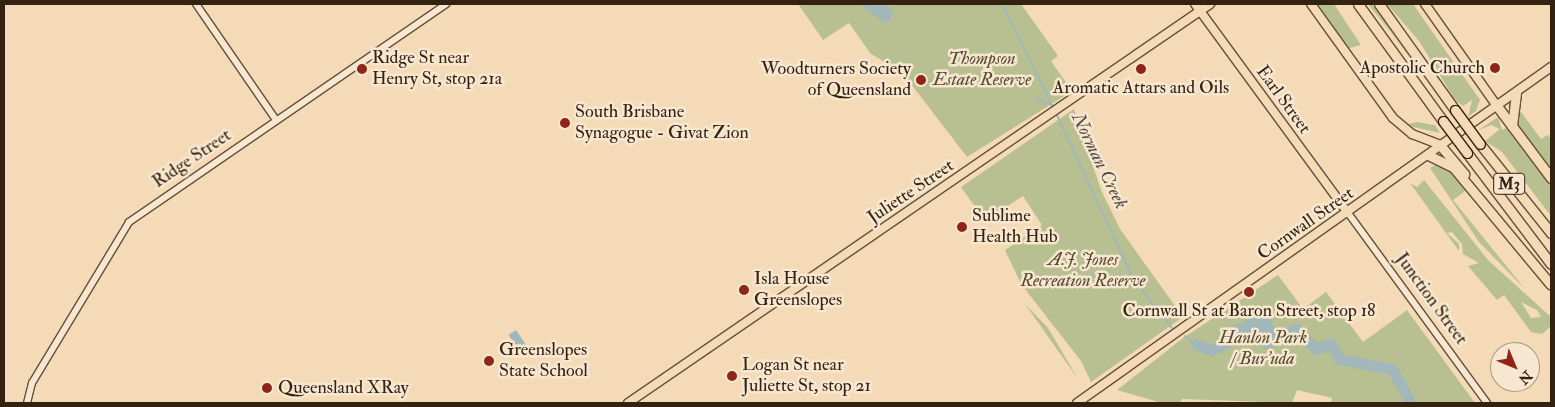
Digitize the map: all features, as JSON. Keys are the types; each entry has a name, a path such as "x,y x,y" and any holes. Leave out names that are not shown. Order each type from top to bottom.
{"highway":[{"name":"M3","path":"1358,4 1551,264"},
{"name":"M3","path":"1379,4 1480,144 1551,233"},
{"path":"1512,126 1516,92"},
{"path":"1497,106 1551,178"},
{"path":"1440,145 1456,160 1466,181"},
{"path":"1428,155 1448,163 1466,181 1508,238 1551,285"}],"main road":[{"name":"Earl Street","path":"1195,4 1348,213"},
{"name":"Juliette Street","path":"628,403 1069,103 1210,4"},
{"path":"1311,4 1393,118 1415,136 1440,145"},
{"path":"1425,4 1497,106"},
{"name":"Cornwall Street","path":"1076,403 1348,213 1551,67"}],"street":[{"path":"196,4 276,120"},
{"name":"Ridge Street","path":"27,403 32,383 122,229 276,120 446,4"},
{"name":"Junction Street","path":"1348,213 1487,403"}],"green space":[{"name":"Thompson Estate Reserve","path":"798,4 1021,4 1058,56 1051,61 1072,91 967,157 901,71 871,54 849,23 823,40"},
{"path":"1317,4 1334,4 1361,45 1349,48"},
{"path":"1368,4 1372,4 1414,64 1390,31"},
{"path":"1387,4 1413,4 1480,100 1476,111 1468,117 1472,100 1463,106 1455,100 1419,41"},
{"path":"1518,108 1541,139 1548,135 1551,139 1551,168 1519,127"},
{"name":"A.J. Jones Recreation Reserve","path":"1074,109 1101,190 1120,229 1183,317 1091,382 1081,361 1021,284 1005,250 1042,225 1023,196 985,221 961,187"},
{"path":"1498,117 1502,130 1506,128 1551,186 1551,216 1502,152 1485,141 1500,129 1491,125 1477,131"},
{"path":"1417,122 1435,125 1440,133 1404,125"},
{"path":"1435,165 1453,173 1465,191 1453,200 1525,289 1479,242 1430,168"},
{"path":"1424,180 1488,260 1551,317 1551,326 1542,334 1531,332 1504,295 1497,300 1468,266 1479,263 1463,254 1462,244 1452,232 1447,233 1459,244 1459,251 1410,183 1417,187","holes":["1521,302 1537,310 1541,317 1531,318"]},
{"name":"Hanlon Park / Bur'uda","path":"1278,275 1303,309 1326,292 1363,342 1407,310 1475,403 1331,403 1332,398 1297,390 1292,403 1182,399 1180,403 1162,403 1117,390 1183,338"},
{"path":"1025,304 1048,328 1077,377 1076,376"}],"shaded area":[{"path":"859,4 889,6 893,10 890,20 885,23"},
{"path":"1251,315 1265,320 1269,332 1236,334 1230,339"},
{"path":"516,330 529,349 521,354 509,335"}],"waterway":[{"name":"Norman Creek","path":"1002,4 1054,109"},
{"path":"1036,98 1052,105"},
{"name":"Norman Creek","path":"1056,113 1134,280 1172,328"},
{"name":"Norman Creek","path":"1263,321 1269,329 1262,338 1265,343 1296,329 1316,349 1331,344 1339,359 1392,369 1411,403"},
{"name":"Norman Creek","path":"1196,344 1211,350 1228,342 1238,328"},
{"name":"Norman Creek","path":"1185,336 1196,344"}],"place":[{"name":"Apostolic Church","path":"1495,68"},
{"name":"Ridge St near Henry St, stop 21a","path":"362,69"},
{"name":"Aromatic Attars and Oils","path":"1141,69"},
{"name":"Woodturners Society of Queensland","path":"921,80"},
{"name":"South Brisbane Synagogue - Givat Zion","path":"565,123"},
{"name":"Sublime Health Hub","path":"962,227"},
{"name":"Isla House Greenslopes","path":"744,290"},
{"name":"Cornwall St at Baron Street, stop 18","path":"1249,292"},
{"name":"Greenslopes State School","path":"489,361"},
{"name":"Logan St near Juliette St, stop 21","path":"732,376"},
{"name":"Queensland XRay","path":"267,388"}]}
